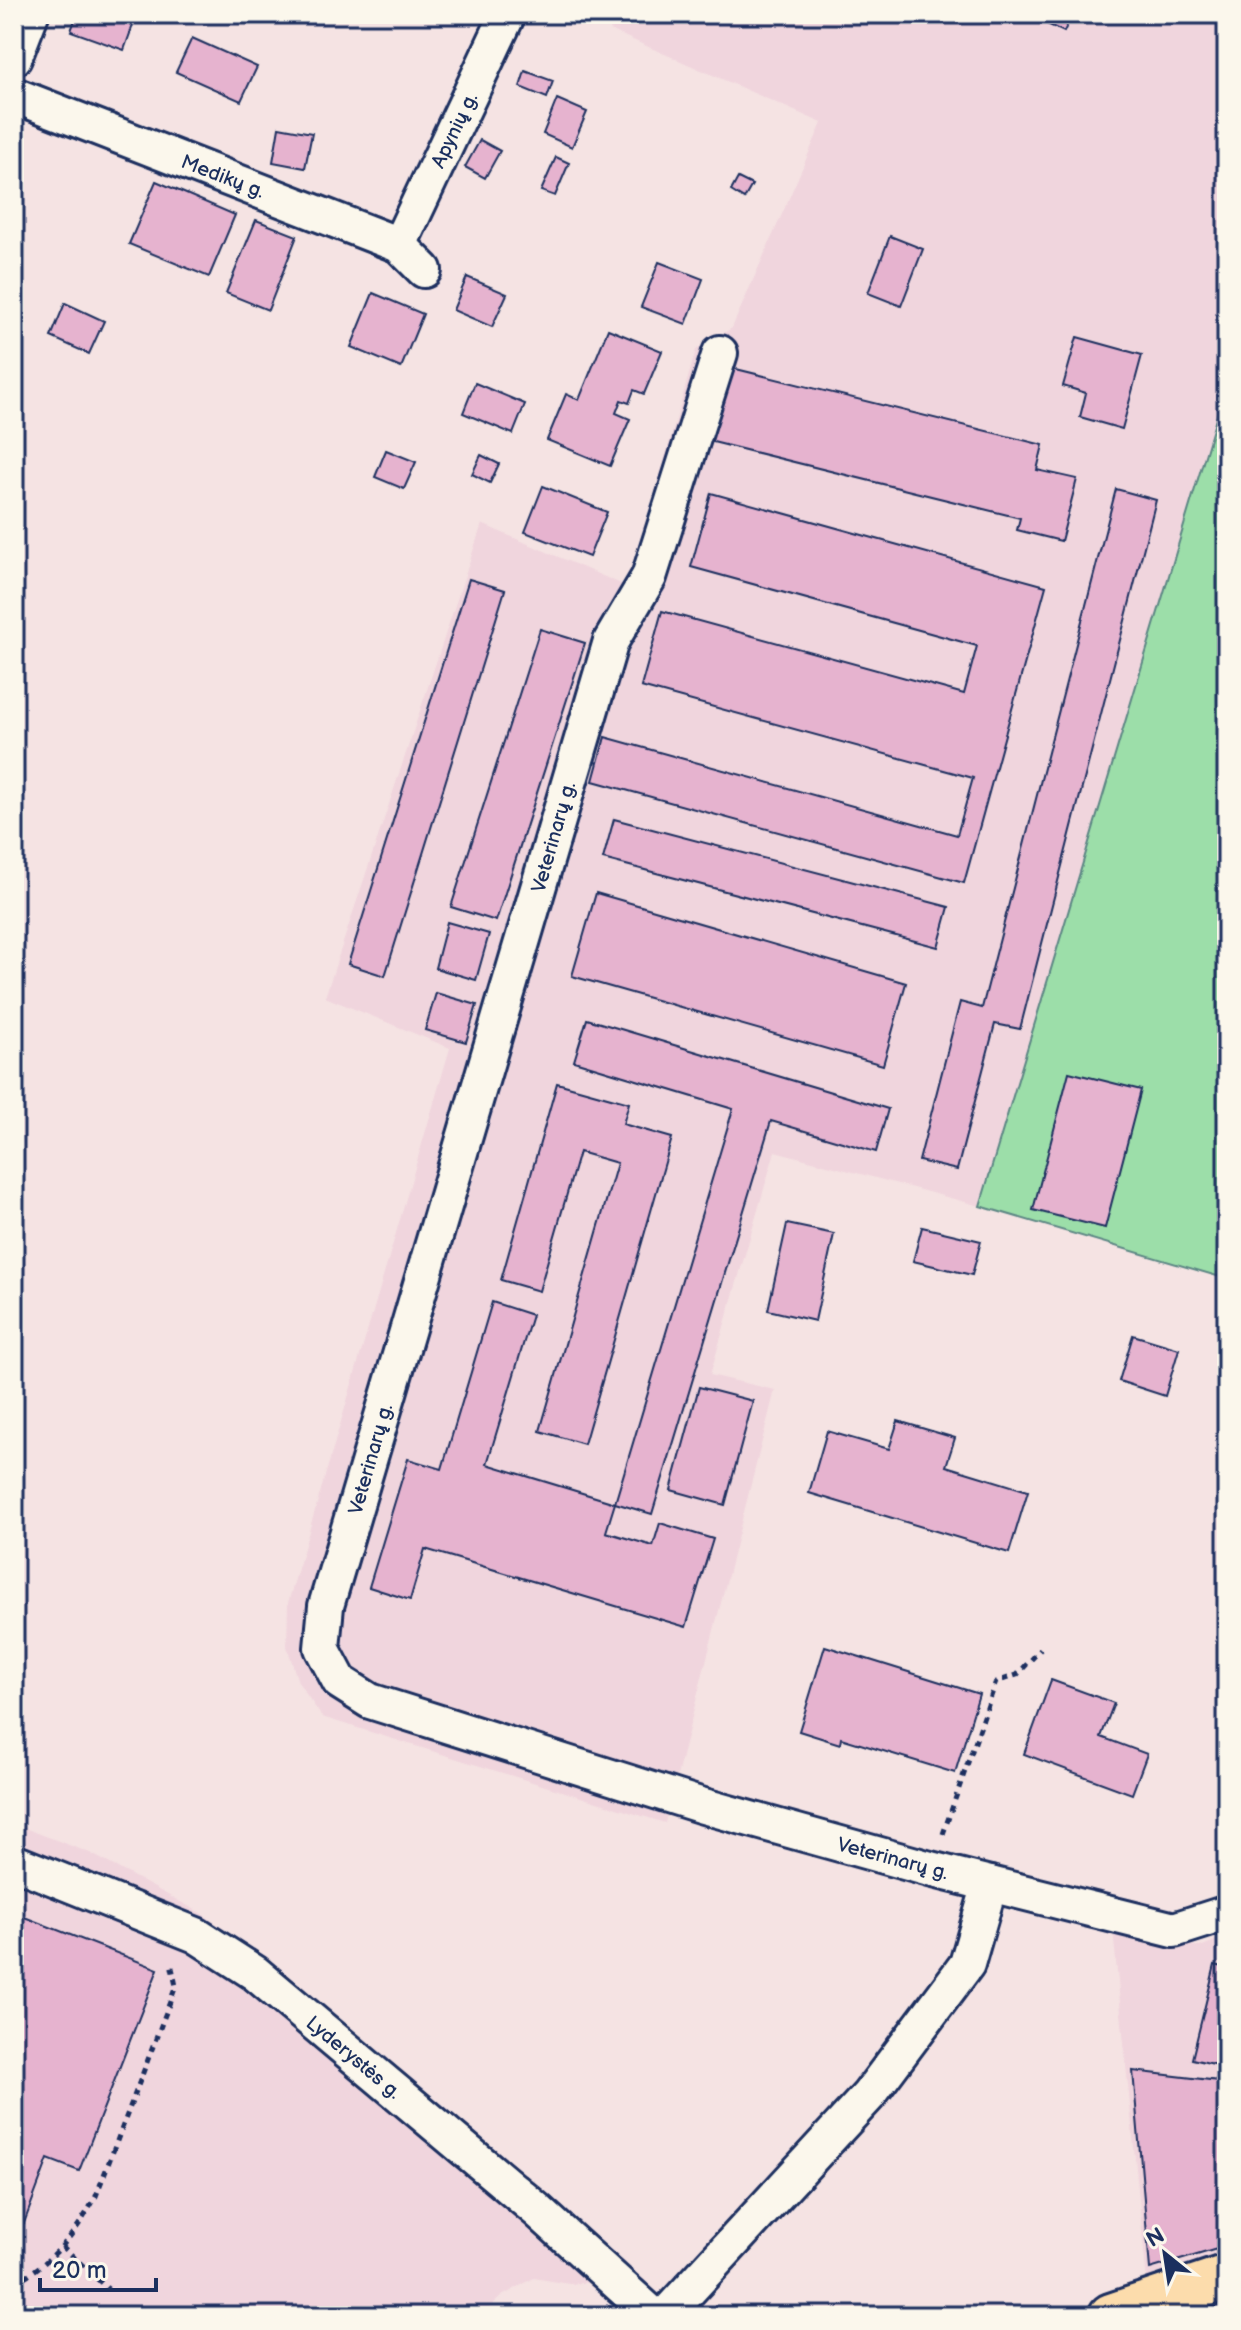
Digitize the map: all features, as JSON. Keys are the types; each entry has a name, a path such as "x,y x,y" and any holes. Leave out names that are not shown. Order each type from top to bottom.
{"highway":[{"path":"1111,2316 1227,2277"}],"street":[{"path":"14,58 31,14"},
{"name":"Apynių g.","path":"399,245 508,14"},
{"name":"Medikų g.","path":"14,95 399,245 424,270"},
{"name":"Veterinarų g.","path":"720,353 649,577 611,641 326,1606 322,1648 340,1682 370,1701 700,1805 930,1869 1174,1930 1227,1913"},
{"name":"Lyderystės g.","path":"14,1862 196,1935 255,1973 537,2210 654,2316"},
{"path":"665,2316 869,2095 967,1964 990,1884"}],"path":[{"path":"930,1869 996,1682 1017,1675 1041,1649"},
{"path":"14,2283 53,2258 79,2226 96,2196 176,1986 161,1919"},
{"path":"62,2246 108,2289"}],"shaded area":[{"path":"617,14 1227,14 1227,382 980,1206 775,1151 710,1375 775,1390 665,1823 322,1717 298,1682 287,1646 288,1603 450,1048 325,997 482,524 628,587 696,350 732,328 822,123 610,30"},
{"path":"14,1824 90,1853 201,1913 276,1967 631,2279 569,2284 534,2278 502,2296 480,2316 14,2316"},
{"path":"1113,1930 1200,1947 1227,1936 1227,2257 1147,2282"}],"green space":[{"path":"1227,382 1227,1279 980,1206"}],"building":[{"path":"77,14 137,14 124,50 71,31"},
{"path":"1036,14 1072,14 1064,32 1034,18"},
{"path":"192,38 257,67 241,101 176,72"},
{"path":"525,71 553,81 547,98 520,87"},
{"path":"557,99 587,112 572,147 543,134"},
{"path":"279,127 312,133 305,168 273,162"},
{"path":"480,140 500,151 485,178 465,167"},
{"path":"556,157 569,163 555,196 541,191"},
{"path":"738,178 752,185 744,199 731,191"},
{"path":"156,181 235,215 209,277 129,244"},
{"path":"256,220 297,236 268,310 226,293"},
{"path":"890,236 923,249 901,306 868,293"},
{"path":"659,262 703,279 686,324 641,307"},
{"path":"467,277 507,294 492,327 453,310"},
{"path":"373,293 423,314 401,368 351,347"},
{"path":"65,303 104,321 89,354 51,337"},
{"path":"608,329 662,351 644,394 634,390 629,403 621,400 616,413 630,419 610,466 547,440 566,394 579,400"},
{"path":"1077,337 1142,355 1122,429 1080,417 1086,393 1063,386"},
{"path":"728,367 1043,445 1037,470 1077,479 1061,541 1017,530 1020,518 709,441"},
{"path":"475,383 525,404 513,434 463,413"},
{"path":"386,450 416,462 404,489 375,477"},
{"path":"481,455 499,464 490,483 472,474"},
{"path":"543,486 607,512 589,557 525,532"},
{"path":"1116,489 1156,500 1020,1029 995,1024 957,1170 919,1161 960,1002 982,1008"},
{"path":"711,493 1046,586 964,883 593,781 605,737 957,835 973,778 641,687 662,611 964,694 977,646 691,567"},
{"path":"469,579 505,590 385,976 348,964"},
{"path":"540,629 585,643 496,921 451,907"},
{"path":"614,819 949,907 938,947 603,859"},
{"path":"596,893 906,983 883,1065 572,976"},
{"path":"447,922 489,934 476,980 435,968"},
{"path":"436,993 477,1005 466,1042 425,1030"},
{"path":"587,1019 888,1109 876,1152 771,1121 652,1514 615,1503 733,1109 574,1061"},
{"path":"1069,1072 1141,1090 1105,1228 1033,1210"},
{"path":"557,1083 629,1103 623,1124 672,1138 584,1444 540,1431 617,1163 579,1152 539,1291 501,1280"},
{"path":"787,1224 834,1234 815,1321 768,1310"},
{"path":"922,1227 981,1241 972,1275 913,1261"},
{"path":"492,1302 532,1315 487,1464 615,1503 606,1532 653,1546 660,1523 713,1539 686,1627 425,1549 410,1600 369,1587 408,1459 442,1469"},
{"path":"1133,1335 1179,1349 1165,1396 1119,1381"},
{"path":"699,1387 753,1401 725,1505 671,1490"},
{"path":"898,1421 955,1438 946,1466 1028,1491 1009,1553 809,1493 827,1431 889,1449"},
{"path":"825,1646 979,1694 955,1773 841,1738 840,1744 799,1731"},
{"path":"1051,1680 1114,1703 1101,1737 1147,1754 1132,1794 1024,1754"},
{"path":"14,1913 158,1969 79,2171 48,2159 24,2223 14,2219"},
{"path":"1215,1965 1227,1968 1227,2067 1192,2059"},
{"path":"1133,2071 1227,2082 1227,2246 1150,2269"}]}
